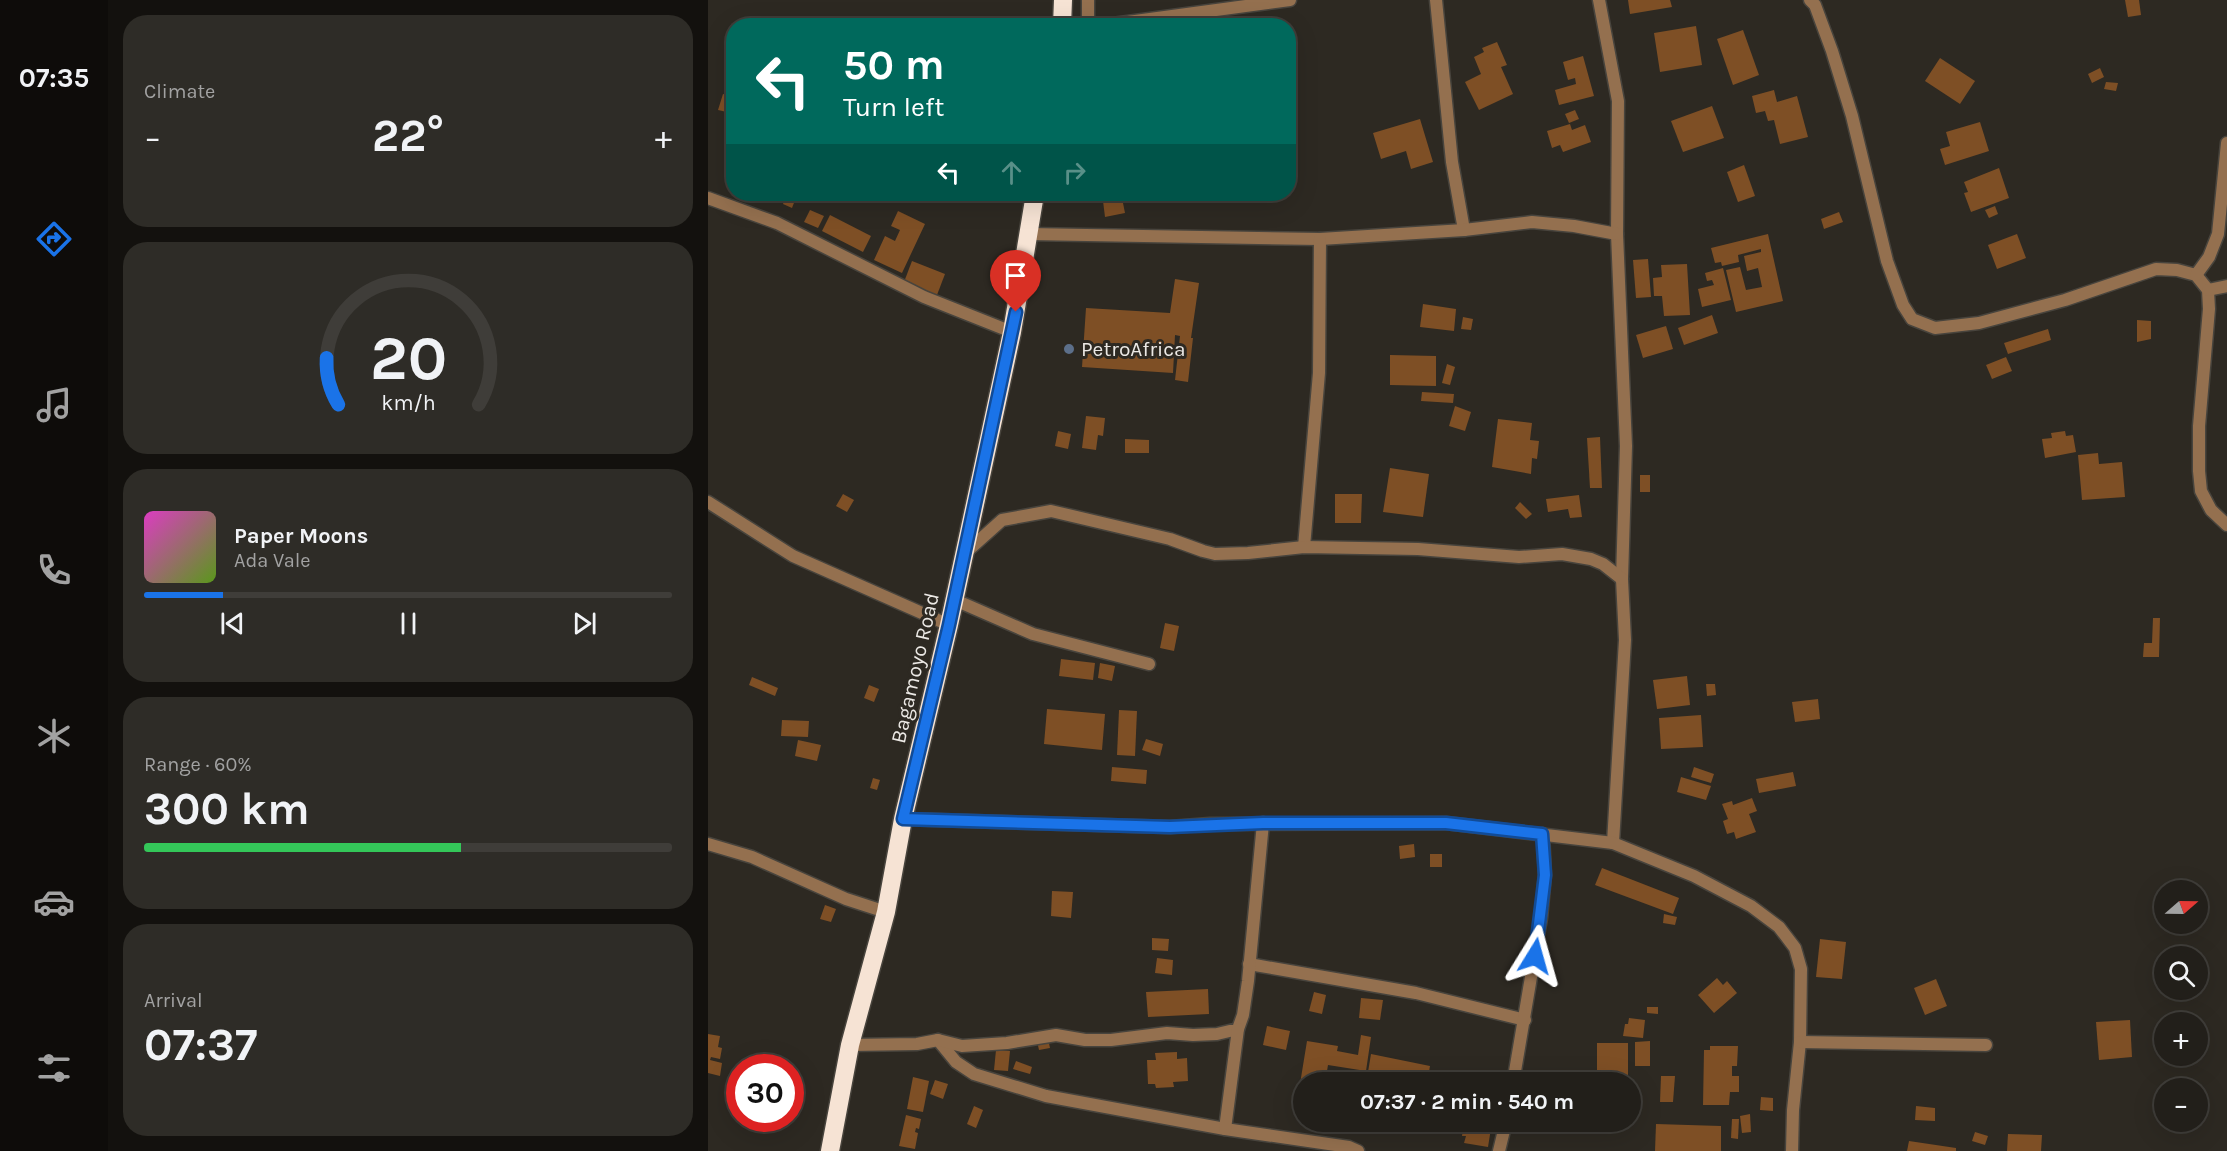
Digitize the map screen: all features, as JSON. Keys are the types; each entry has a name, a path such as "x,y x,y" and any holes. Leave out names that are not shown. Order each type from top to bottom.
{"highway":[{"path":"1062,18 1063,0"},
{"name":"Bagamoyo Road","path":"830,1151 850,1045 886,912 903,819 955,600 1012,332 1034,201"}],"street":[{"path":"1088,0 1088,18"},
{"path":"1157,18 1290,0"},
{"path":"1436,0 1452,162 1464,230"},
{"path":"1599,0 1618,101 1617,234 1626,446 1622,579 1625,640 1613,843"},
{"path":"1810,0 1815,5 1832,51 1852,116 1887,261 1903,305 1912,319 1935,328 1979,323 2065,300 2156,269 2176,270 2196,276 2208,290 2209,309 2199,426 2199,471 2201,491 2211,510 2227,525"},
{"path":"2196,276 2209,257 2218,234 2227,143"},
{"path":"708,198 777,223 924,297 1012,332"},
{"path":"1029,234 1320,238 1464,230 1532,222 1574,226 1617,234"},
{"path":"1304,547 1319,373 1320,238"},
{"path":"2208,290 2227,286"},
{"path":"708,502 793,556 949,625"},
{"path":"964,554 1002,520 1051,511 1170,539 1215,554 1304,547 1418,549 1519,557 1562,554 1578,555 1603,564 1622,579"},
{"path":"955,600 1034,634 1149,664"},
{"path":"903,819 1170,827 1263,823 1446,823 1613,843 1694,876 1751,906 1779,927 1795,948 1801,969 1800,1042 1793,1110 1792,1151"},
{"path":"1225,1130 1238,1029 1243,1015 1263,823"},
{"path":"1515,1072 1541,918 1545,875 1542,834"},
{"path":"708,844 752,857 846,899 886,912"},
{"path":"1249,964 1416,993 1525,1020"},
{"path":"850,1045 917,1044 939,1040 962,1046 1007,1043 1056,1035 1085,1040 1111,1040 1167,1033 1216,1034 1238,1029"},
{"path":"939,1040 956,1062 974,1074 1046,1096 1225,1130 1349,1147 1358,1151"},
{"path":"1800,1042 1986,1045"},
{"path":"1499,1151 1504,1132"}],"building":[{"path":"1628,0 1670,0 1672,7 1630,14"},
{"path":"2125,0 2139,0 2141,15 2128,17"},
{"path":"1696,26 1702,65 1660,72 1654,33"},
{"path":"1743,30 1759,75 1733,85 1717,39"},
{"path":"1497,42 1507,65 1501,67 1513,94 1479,110 1465,82 1481,74 1474,57 1484,52 1482,48"},
{"path":"1583,56 1594,96 1559,105 1555,90 1576,84 1575,78 1568,80 1563,62"},
{"path":"1940,58 1975,81 1960,104 1925,81"},
{"path":"2100,68 2104,77 2092,83 2088,74"},
{"path":"2106,82 2118,83 2116,91 2104,89"},
{"path":"1774,90 1777,102 1797,96 1808,137 1780,144 1774,120 1768,121 1765,111 1756,113 1752,96"},
{"path":"723,94 726,95 726,112 718,110"},
{"path":"1712,106 1724,138 1683,152 1671,121"},
{"path":"1575,110 1579,119 1569,123 1565,114"},
{"path":"1420,119 1433,162 1411,169 1406,151 1381,159 1373,133"},
{"path":"1980,122 1989,151 1945,165 1940,149 1950,146 1946,132"},
{"path":"1570,124 1572,130 1585,125 1591,142 1563,152 1560,145 1552,148 1547,131"},
{"path":"1744,165 1755,196 1738,202 1727,172"},
{"path":"1999,168 2009,198 1971,212 1964,193 1968,192 1964,182"},
{"path":"784,201 795,201 792,208 783,204"},
{"path":"1103,201 1123,201 1125,213 1105,217"},
{"path":"1995,206 1998,214 1989,218 1985,210"},
{"path":"810,210 824,216 818,228 804,222"},
{"path":"898,211 925,224 902,273 874,260 885,236 895,241 900,230 891,226"},
{"path":"1839,212 1843,222 1824,229 1821,219"},
{"path":"830,215 871,236 863,252 822,231"},
{"path":"1768,234 1783,301 1736,312 1726,270 1740,267 1746,290 1762,287 1758,268 1747,271 1744,256 1761,252 1761,249 1738,255 1739,262 1722,266 1721,262 1715,263 1711,248"},
{"path":"2017,234 2026,258 1997,269 1988,245"},
{"path":"1648,259 1651,297 1636,298 1633,260"},
{"path":"912,261 945,274 937,295 904,282"},
{"path":"1687,264 1690,315 1664,316 1662,296 1654,296 1653,278 1662,277 1661,265"},
{"path":"1723,268 1731,300 1702,307 1698,289 1714,285 1712,280 1707,281 1705,273"},
{"path":"1175,279 1199,283 1191,338 1193,338 1188,382 1175,380 1180,336 1175,335 1173,373 1082,367 1086,308 1170,313"},
{"path":"1423,304 1456,309 1454,331 1420,327"},
{"path":"1712,315 1718,333 1684,345 1678,328"},
{"path":"1463,317 1473,319 1471,330 1461,329"},
{"path":"2137,320 2151,321 2151,339 2137,342"},
{"path":"1666,326 1673,349 1643,358 1636,335"},
{"path":"2048,329 2051,340 2008,354 2004,343"},
{"path":"1390,355 1436,356 1436,386 1390,385"},
{"path":"2006,357 2012,371 1992,379 1986,365"},
{"path":"1447,364 1455,367 1450,385 1442,383"},
{"path":"1422,392 1454,394 1453,403 1421,401"},
{"path":"1455,406 1471,412 1465,431 1449,426"},
{"path":"1086,416 1105,418 1103,436 1098,435 1096,450 1082,448"},
{"path":"1498,419 1532,423 1530,440 1539,441 1537,459 1532,458 1531,474 1492,467"},
{"path":"1058,431 1071,434 1068,449 1055,446"},
{"path":"2065,431 2066,436 2073,435 2076,452 2045,458 2042,439 2052,438 2051,433"},
{"path":"1600,437 1602,488 1590,488 1587,438"},
{"path":"1125,439 1149,440 1149,453 1125,453"},
{"path":"2098,453 2099,464 2122,462 2125,497 2082,500 2078,455"},
{"path":"1390,468 1429,474 1423,517 1383,512"},
{"path":"1640,475 1650,475 1650,492 1640,492"},
{"path":"843,494 854,500 847,512 836,506"},
{"path":"1335,494 1362,494 1361,523 1335,523"},
{"path":"1579,495 1582,517 1570,518 1568,509 1548,512 1546,499"},
{"path":"1520,502 1532,514 1526,519 1515,508"},
{"path":"2153,618 2160,618 2159,657 2143,657 2144,643 2152,643"},
{"path":"1165,623 1179,626 1174,651 1160,648"},
{"path":"1061,659 1095,663 1093,680 1059,676"},
{"path":"1100,663 1115,666 1112,681 1098,678"},
{"path":"1687,676 1690,705 1657,709 1653,680"},
{"path":"752,677 778,688 775,696 749,685"},
{"path":"1706,684 1715,684 1716,695 1707,696"},
{"path":"869,685 879,689 874,702 864,698"},
{"path":"1818,699 1820,719 1795,722 1792,702"},
{"path":"1047,709 1105,714 1102,750 1044,744"},
{"path":"1119,710 1137,711 1135,756 1117,755"},
{"path":"1701,715 1703,747 1661,749 1659,718"},
{"path":"782,720 809,721 808,737 781,736"},
{"path":"1146,739 1163,744 1160,756 1142,750"},
{"path":"798,740 821,745 817,761 795,756"},
{"path":"1112,767 1147,770 1146,784 1111,781"},
{"path":"1694,767 1714,774 1711,783 1691,777"},
{"path":"1793,772 1796,786 1759,793 1756,779"},
{"path":"1681,777 1711,786 1706,800 1677,792"},
{"path":"873,778 880,780 877,790 870,788"},
{"path":"1752,798 1757,811 1749,814 1756,832 1736,839 1734,832 1727,834 1723,821 1728,819 1722,804 1732,801 1733,805"},
{"path":"1414,844 1415,857 1400,859 1399,846"},
{"path":"1430,854 1442,854 1442,867 1430,867"},
{"path":"1602,868 1679,898 1673,914 1595,885"},
{"path":"1052,891 1073,892 1071,918 1051,916"},
{"path":"825,905 836,909 831,922 820,919"},
{"path":"1664,914 1677,917 1675,925 1663,923"},
{"path":"1152,938 1169,939 1168,951 1152,950"},
{"path":"1820,939 1846,942 1842,979 1816,977"},
{"path":"1157,958 1173,960 1172,975 1155,973"},
{"path":"1717,978 1723,985 1727,981 1737,993 1714,1013 1698,995"},
{"path":"1936,979 1947,1006 1925,1015 1914,988"},
{"path":"1208,989 1209,1014 1148,1017 1146,992"},
{"path":"1314,992 1326,995 1322,1014 1309,1011"},
{"path":"1361,998 1383,1000 1380,1020 1359,1018"},
{"path":"1647,1007 1658,1007 1658,1014 1647,1013"},
{"path":"1629,1018 1645,1020 1643,1038 1623,1036 1625,1024 1628,1024"},
{"path":"2130,1020 2132,1057 2099,1060 2096,1022"},
{"path":"1267,1026 1290,1031 1286,1050 1263,1045"},
{"path":"708,1034 720,1036 718,1047 722,1048 720,1059 711,1057 710,1060 722,1063 720,1076 708,1073"},
{"path":"1361,1035 1371,1037 1366,1071 1328,1065 1327,1072 1302,1072 1307,1041 1338,1046 1337,1051 1358,1055"},
{"path":"1048,1039 1050,1048 1039,1050 1037,1041"},
{"path":"1650,1041 1650,1066 1635,1066 1635,1042"},
{"path":"1597,1043 1628,1043 1628,1072 1597,1072"},
{"path":"1710,1046 1738,1046 1737,1066 1732,1066 1732,1076 1739,1076 1739,1092 1730,1092 1729,1105 1703,1105 1704,1050 1710,1050"},
{"path":"996,1050 1010,1051 1008,1071 994,1070"},
{"path":"1177,1052 1177,1059 1187,1058 1188,1081 1173,1082 1174,1087 1156,1088 1155,1084 1148,1084 1147,1060 1156,1060 1155,1053"},
{"path":"1371,1054 1430,1066 1429,1072 1368,1072"},
{"path":"1016,1061 1032,1067 1030,1074 1013,1069"},
{"path":"1661,1076 1675,1076 1673,1102 1660,1102"},
{"path":"913,1077 929,1081 923,1112 907,1109"},
{"path":"935,1080 948,1084 943,1099 930,1094"},
{"path":"1761,1097 1773,1098 1773,1111 1760,1110"},
{"path":"974,1106 983,1110 976,1128 967,1124"},
{"path":"1916,1106 1935,1108 1935,1121 1915,1120"},
{"path":"1750,1114 1751,1132 1742,1133 1740,1116"},
{"path":"906,1115 921,1119 919,1129 916,1128 915,1132 918,1133 915,1149 899,1146"},
{"path":"1732,1119 1739,1119 1738,1139 1731,1138"},
{"path":"1656,1124 1721,1126 1721,1151 1655,1151"},
{"path":"1463,1132 1490,1132 1488,1147 1464,1143 1466,1136 1462,1136"},
{"path":"1975,1132 1988,1136 1985,1145 1972,1141"},
{"path":"2008,1134 2042,1135 2041,1151 2007,1151"},
{"path":"1909,1141 1956,1148 1956,1151 1907,1151"}],"place":[{"name":"PetroAfrica","path":"1069,349"}],"route":[{"path":"1016,312 949,625 903,819 1170,827 1263,823 1446,823 1542,834 1545,875 1535,956"}]}
